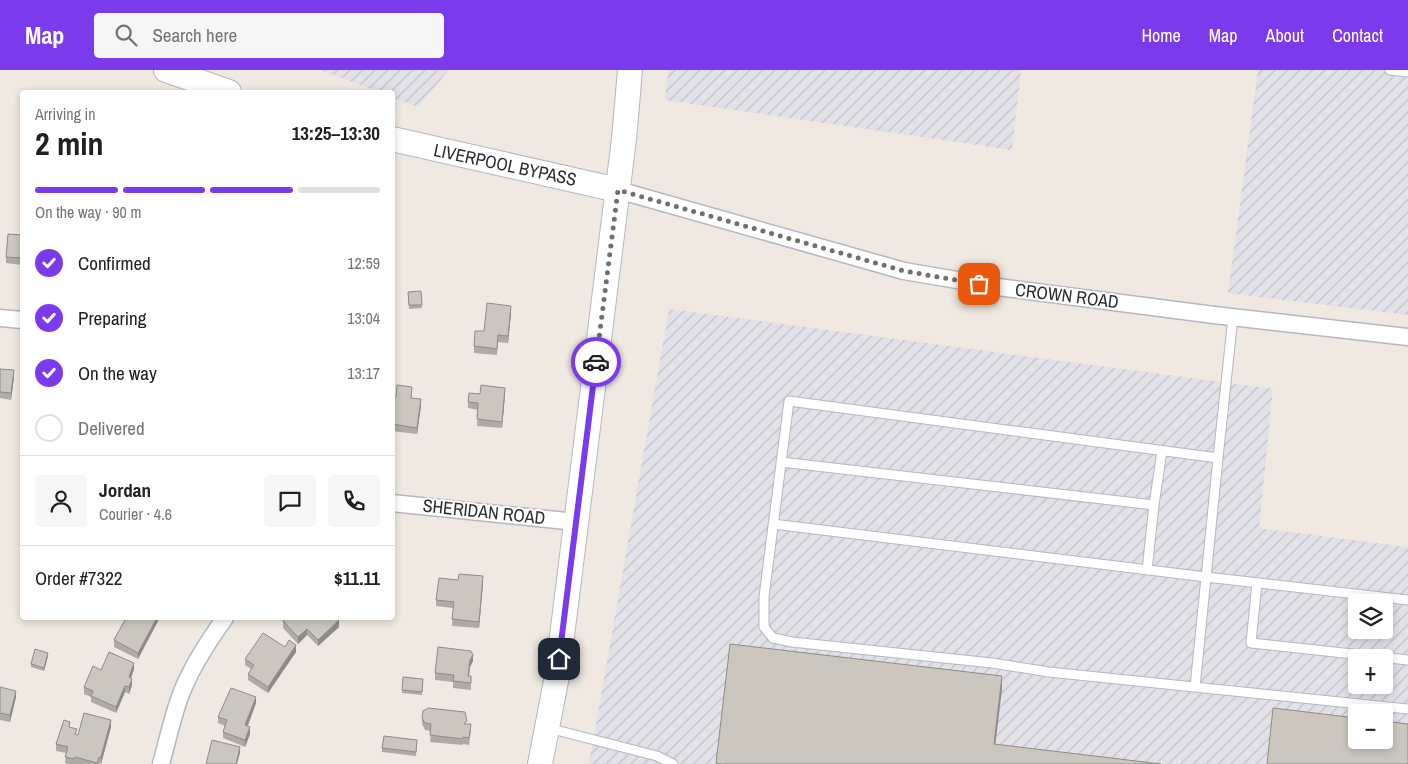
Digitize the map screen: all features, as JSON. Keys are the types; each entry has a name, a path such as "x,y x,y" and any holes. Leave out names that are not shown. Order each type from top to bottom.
{"street":[{"path":"166,70 223,90"},
{"path":"540,764 557,676 618,190 630,70"},
{"name":"LIVERPOOL BYPASS","path":"395,141 618,190"},
{"name":"CROWN ROAD","path":"618,190 904,271 998,287 1408,337"},
{"path":"0,318 20,320"},
{"name":"SHERIDAN ROAD","path":"395,503 576,522"},
{"path":"161,764 183,689 205,646 224,620"}],"lane":[{"path":"1390,70 1408,72"},
{"path":"1194,687 1233,317"},
{"path":"1218,458 789,401 764,597 764,627 773,638 792,642 992,662 1049,672 1408,709"},
{"path":"1147,570 1162,451"},
{"path":"781,462 1154,506"},
{"path":"773,524 1408,600"},
{"path":"1257,583 1251,643 1408,660"},
{"path":"548,728 657,756 673,764"}],"shaded area":[{"path":"320,70 449,70 418,107 395,99 395,90 374,90"},
{"path":"668,70 1021,70 1012,150 665,100"},
{"path":"1258,70 1408,70 1408,315 1228,293"},
{"path":"669,309 1273,389 1259,528 1408,547 1408,764 589,764"}],"building":[{"path":"8,234 20,235 20,258 6,257"},
{"path":"421,291 422,305 409,305 408,292"},
{"path":"487,303 511,306 508,336 498,335 497,349 474,346 475,331 484,331"},
{"path":"0,369 14,370 11,393 0,392"},
{"path":"397,385 412,387 411,398 421,399 417,428 395,424"},
{"path":"481,385 505,388 502,422 477,419 478,403 468,402 469,393 480,394"},
{"path":"459,574 483,576 479,622 452,619 454,602 436,600 439,578 458,580"},
{"path":"125,620 156,620 138,653 114,640"},
{"path":"339,620 318,640 307,629 298,637 283,621"},
{"path":"263,633 285,647 289,640 296,645 268,687 248,674 254,665 245,659"},
{"path":"730,644 1002,676 994,744 1161,764 716,763"},
{"path":"438,647 471,651 473,655 470,660 468,676 471,676 471,683 453,681 454,675 435,673"},
{"path":"35,649 48,653 44,668 31,664"},
{"path":"109,652 134,663 129,677 132,679 129,687 125,686 116,707 91,696 93,691 84,687 93,666 101,670"},
{"path":"403,677 423,679 422,692 402,690"},
{"path":"0,687 16,691 10,715 0,713"},
{"path":"231,688 256,697 245,725 250,727 245,740 223,732 227,720 218,717"},
{"path":"428,708 465,712 467,721 464,724 471,724 469,738 463,737 462,739 430,735 431,724 425,723 422,718 423,711"},
{"path":"1273,708 1348,717 1348,749 1393,749 1393,722 1408,724 1408,764 1267,764"},
{"path":"84,713 111,720 101,757 99,757 97,763 75,757 74,759 65,757 68,747 56,744 64,720 70,722 69,727 77,729 75,734 78,735"},
{"path":"384,736 417,740 416,752 382,748"},
{"path":"212,740 240,747 236,764 206,764"}],"way so far":[{"path":"596,362 618,190 904,271 979,284"}],"route":[{"path":"559,659 596,362"}]}
